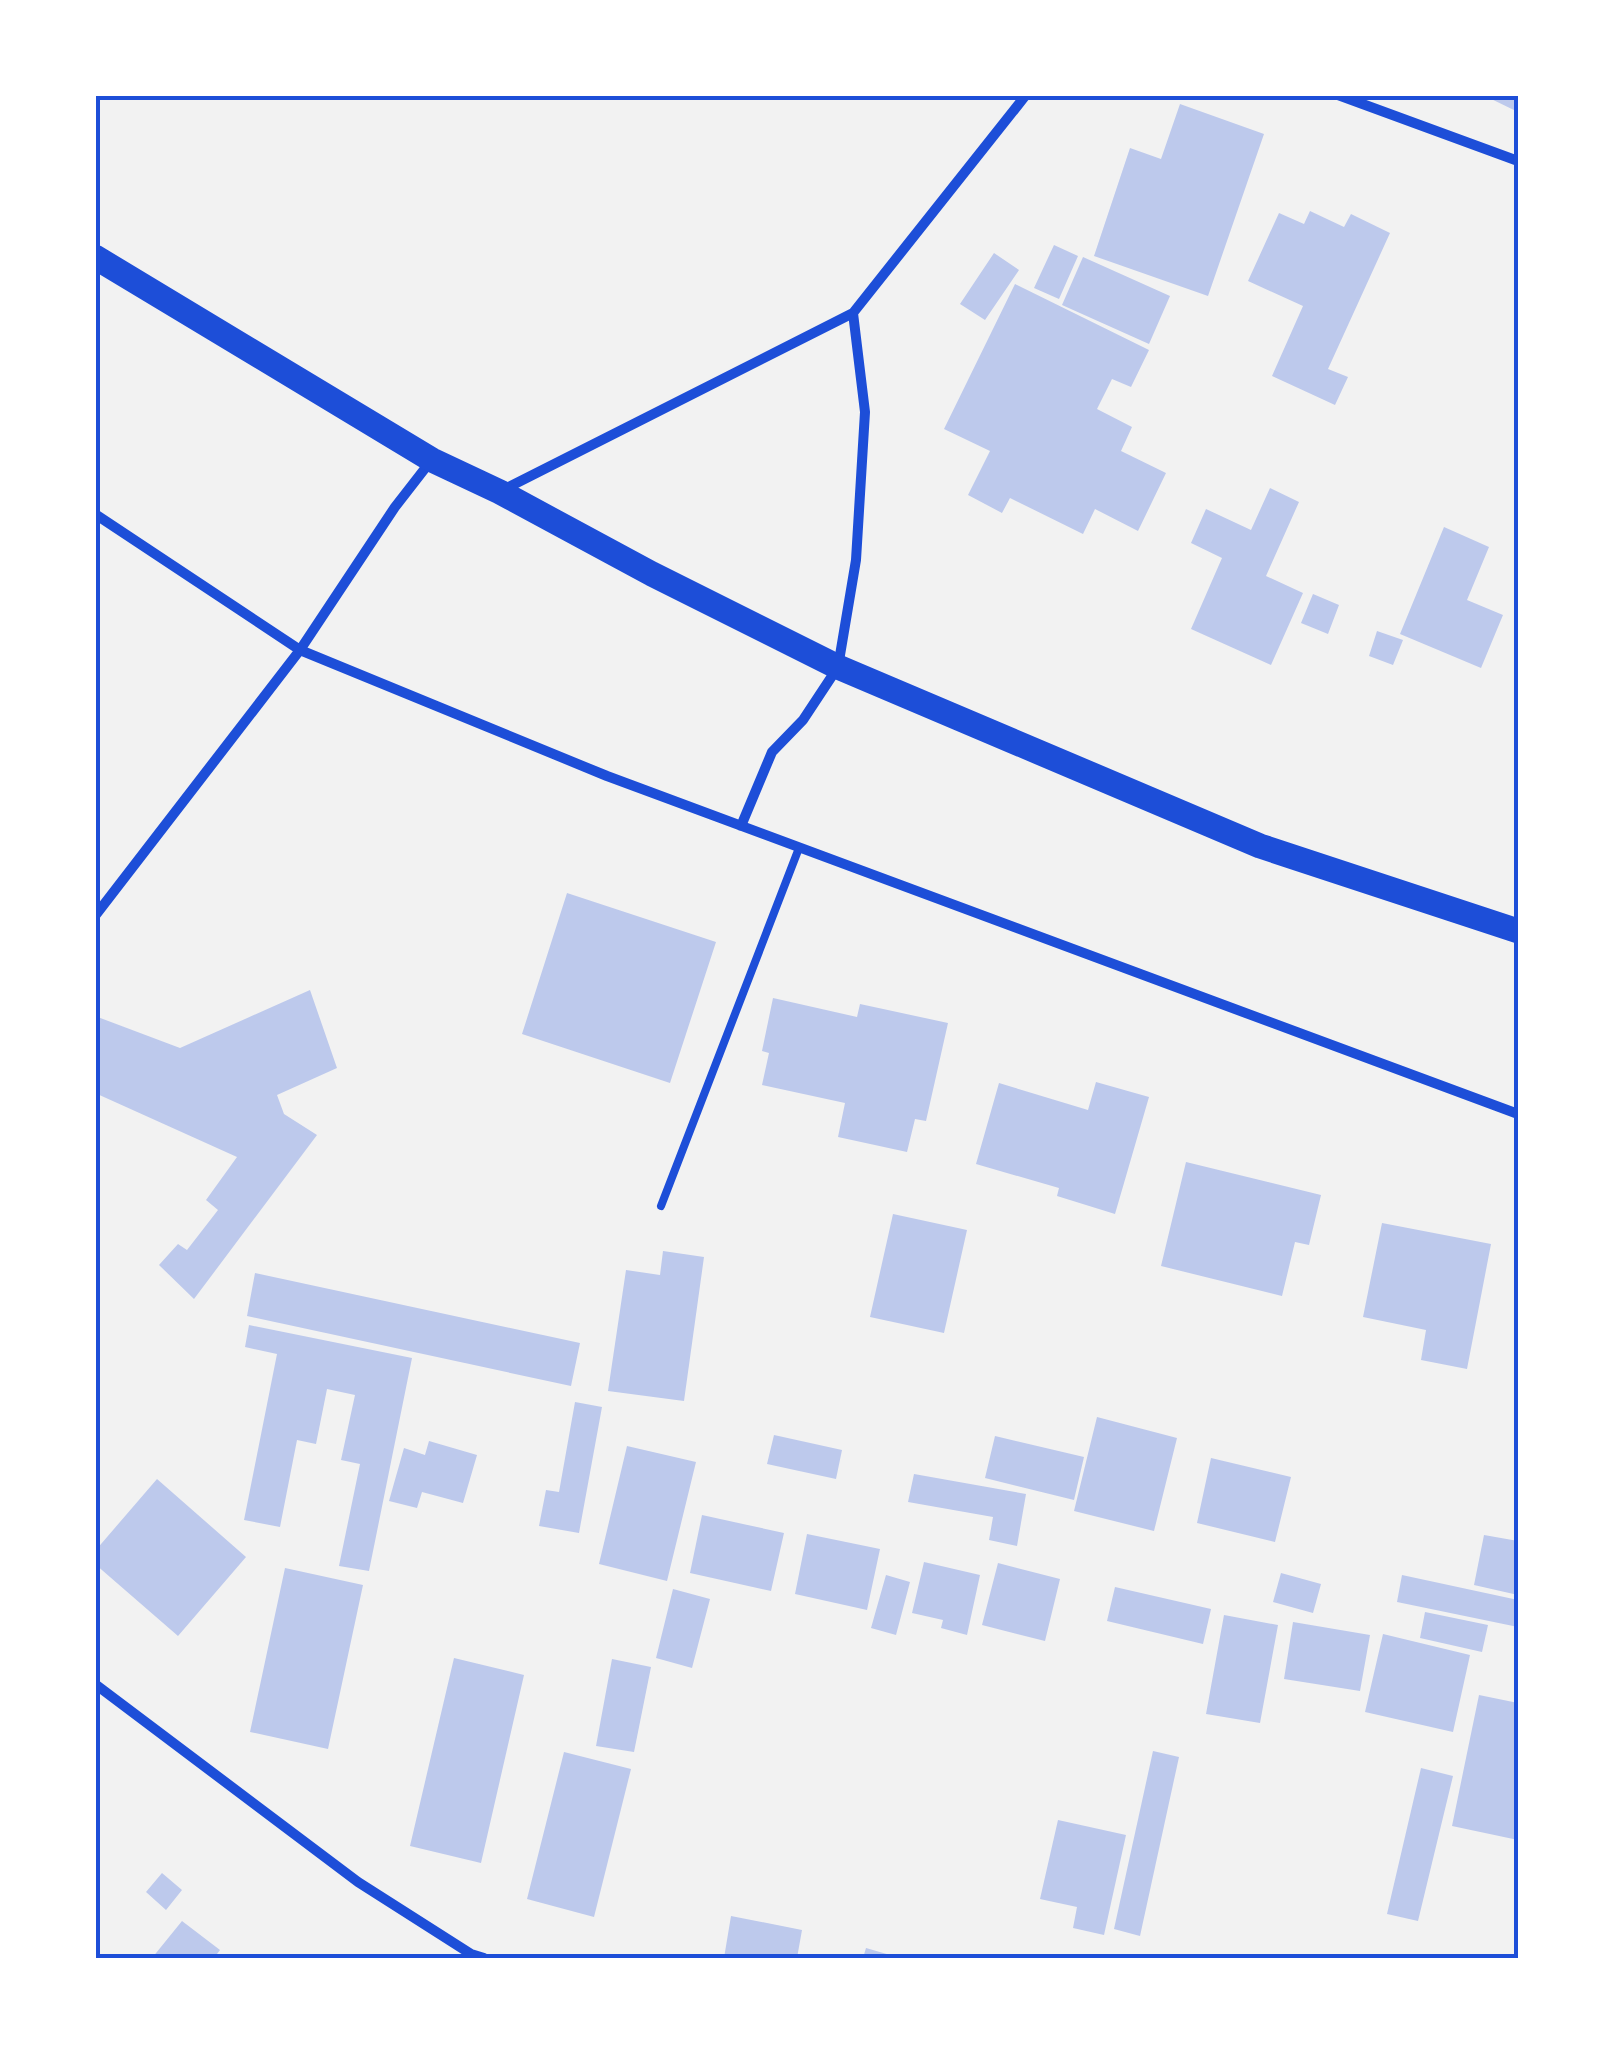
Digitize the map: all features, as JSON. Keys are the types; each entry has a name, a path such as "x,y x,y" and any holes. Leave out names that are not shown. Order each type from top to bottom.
{"main road":[{"path":"95,257 432,460 838,668 1260,846 1518,931"}],"street":[{"path":"500,492 853,313 1026,95"},
{"path":"1338,95 1518,162"},
{"path":"741,826 772,752 802,720 838,668 856,560 865,412 853,313"},
{"path":"95,916 300,650 394,507 432,460"},
{"path":"95,514 300,650 607,776 1518,1114"},
{"path":"95,1684 358,1882 471,1954 484,1958"}],"lane":[{"path":"661,1206 800,848"}],"building":[{"path":"1483,95 1518,95 1518,112"},
{"path":"1180,104 1264,134 1208,296 1094,256 1130,148 1161,159"},
{"path":"1310,211 1344,227 1351,214 1390,233 1328,369 1348,377 1335,405 1272,376 1303,306 1248,281 1279,213 1304,224"},
{"path":"1054,245 1078,256 1059,299 1034,288"},
{"path":"994,253 1019,270 985,320 960,304"},
{"path":"1083,257 1170,296 1149,344 1062,305"},
{"path":"1015,284 1149,350 1131,387 1112,379 1097,409 1132,427 1121,451 1166,473 1138,531 1095,509 1083,534 1010,498 1002,513 968,495 990,451 944,429"},
{"path":"1270,488 1299,502 1266,576 1303,593 1271,665 1191,629 1222,558 1191,543 1206,509 1251,530"},
{"path":"1444,527 1489,547 1467,600 1503,615 1481,668 1400,634"},
{"path":"1313,594 1339,605 1328,634 1301,623"},
{"path":"1377,631 1403,640 1393,665 1369,656"},
{"path":"567,893 716,942 670,1083 522,1034"},
{"path":"310,990 337,1068 277,1095 284,1114 317,1135 194,1299 159,1265 178,1244 187,1250 218,1210 206,1200 237,1157 95,1093 95,1016 180,1048"},
{"path":"773,998 857,1017 860,1004 948,1023 926,1121 915,1119 907,1152 838,1137 845,1103 762,1085 769,1053 762,1051"},
{"path":"1096,1082 1149,1097 1115,1214 1057,1196 1059,1188 976,1164 999,1083 1088,1110"},
{"path":"1186,1162 1321,1195 1309,1245 1295,1242 1282,1296 1161,1266"},
{"path":"893,1214 967,1230 944,1333 870,1317"},
{"path":"1382,1223 1491,1244 1467,1369 1421,1360 1426,1330 1363,1317"},
{"path":"663,1251 704,1257 684,1401 608,1391 626,1270 660,1275"},
{"path":"255,1273 580,1343 571,1386 247,1316"},
{"path":"249,1325 412,1358 369,1571 339,1566 360,1464 341,1460 355,1395 327,1389 316,1444 297,1440 280,1527 244,1520 277,1354 245,1347"},
{"path":"575,1402 602,1407 579,1533 539,1526 546,1490 559,1492"},
{"path":"1097,1417 1177,1438 1154,1531 1074,1511"},
{"path":"774,1435 842,1450 836,1479 767,1464"},
{"path":"995,1436 1084,1457 1074,1500 985,1478"},
{"path":"429,1441 477,1455 463,1503 422,1492 417,1508 389,1501 404,1448 425,1455"},
{"path":"627,1446 696,1462 667,1581 599,1564"},
{"path":"1211,1458 1291,1477 1275,1542 1197,1523"},
{"path":"914,1474 1026,1494 1017,1546 989,1540 993,1517 908,1502"},
{"path":"157,1479 246,1557 178,1636 95,1564 95,1551"},
{"path":"702,1515 784,1533 771,1591 690,1573"},
{"path":"807,1534 880,1549 867,1610 795,1594"},
{"path":"1484,1535 1518,1541 1518,1595 1474,1585"},
{"path":"924,1562 980,1575 967,1635 941,1628 943,1620 912,1613"},
{"path":"998,1563 1060,1579 1045,1641 982,1625"},
{"path":"285,1568 363,1585 328,1749 250,1732"},
{"path":"1281,1573 1321,1584 1313,1613 1273,1602"},
{"path":"886,1575 910,1582 896,1635 871,1628"},
{"path":"1402,1575 1518,1600 1518,1627 1397,1602"},
{"path":"1115,1587 1211,1609 1203,1644 1107,1621"},
{"path":"673,1589 710,1599 692,1668 656,1658"},
{"path":"1425,1612 1488,1625 1482,1652 1420,1638"},
{"path":"1224,1615 1278,1625 1260,1723 1206,1714"},
{"path":"1293,1622 1370,1635 1360,1691 1284,1679"},
{"path":"1383,1634 1470,1655 1453,1732 1365,1712"},
{"path":"454,1658 524,1675 481,1863 410,1846"},
{"path":"612,1659 651,1667 634,1752 596,1746"},
{"path":"1479,1695 1518,1703 1518,1840 1452,1826"},
{"path":"1153,1751 1179,1757 1140,1936 1114,1929"},
{"path":"564,1752 631,1769 594,1917 527,1899"},
{"path":"1421,1768 1453,1776 1418,1921 1387,1914"},
{"path":"1058,1820 1126,1835 1104,1935 1073,1928 1077,1907 1040,1899"},
{"path":"162,1873 182,1890 166,1910 146,1892"},
{"path":"731,1916 802,1930 797,1958 724,1958"},
{"path":"182,1921 220,1950 214,1958 152,1958"},
{"path":"866,1948 897,1957 897,1958 863,1958"}]}
